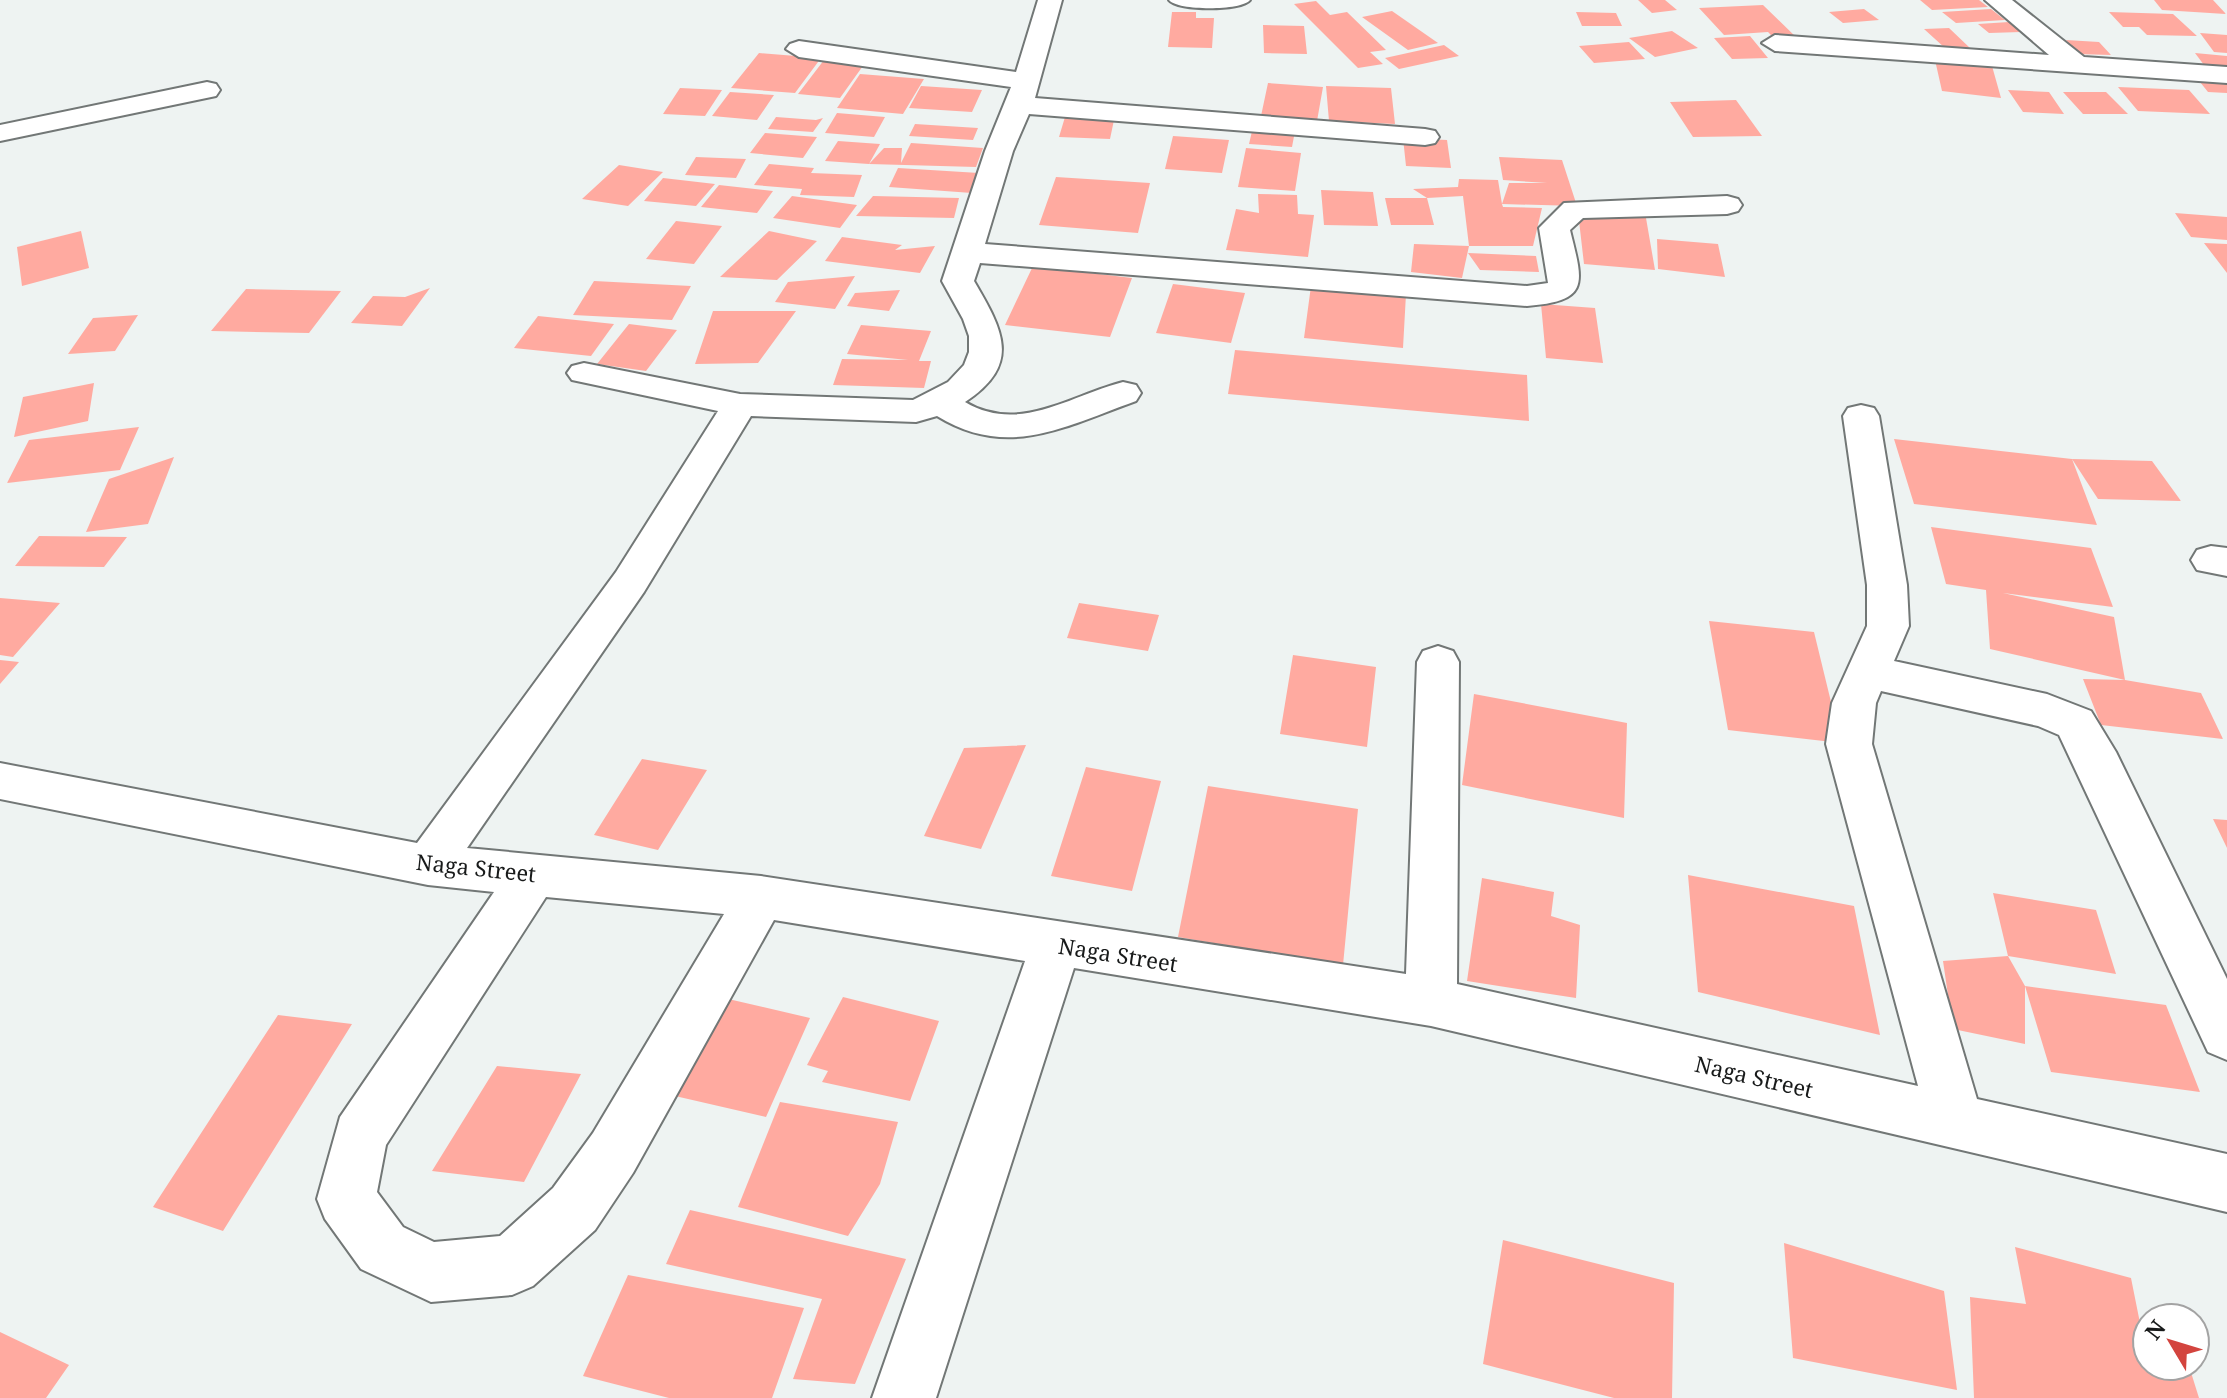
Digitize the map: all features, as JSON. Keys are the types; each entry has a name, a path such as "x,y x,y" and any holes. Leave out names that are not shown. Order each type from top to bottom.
{"street":[{"path":"584,373 740,405 916,411 942,403 962,390 982,368 986,340 982,320 958,281 1050,0"},
{"path":"1181,0 1238,0"},
{"path":"1997,0 2078,65"},
{"path":"1775,43 2227,75"},
{"path":"799,49 1022,93 1425,137"},
{"path":"0,133 207,90"},
{"path":"965,252 1527,296 1552,294 1563,287 1565,276 1554,228 1575,209 1727,205"},
{"path":"942,403 978,424 1026,428 1045,425 1086,405 1123,393"},
{"path":"428,865 610,613 703,471 740,405"},
{"path":"1861,416 1887,585 1888,626 1854,703 1849,744 1956,1123"},
{"path":"1431,1002 1438,662"},
{"path":"1870,672 2047,711 2075,723 2093,752 2227,1035"},
{"name":"Naga Street","path":"0,781 428,865 761,897 1056,946 1431,1002 2227,1183"},
{"path":"533,875 360,1136 346,1199 382,1248 431,1272 512,1265 574,1209 613,1153 761,897"},
{"path":"904,1398 1056,946"}],"building":[{"path":"1638,0 1665,0 1677,10 1652,13"},
{"path":"1920,0 1979,0 1988,7 1932,10"},
{"path":"2154,0 2213,0 2226,14 2162,10"},
{"path":"1316,1 1330,15 1347,12 1386,50 1370,52 1383,64 1358,68 1294,4"},
{"path":"1763,5 1799,40 1778,42 1768,32 1724,35 1699,8"},
{"path":"1864,9 1879,20 1843,23 1829,12"},
{"path":"1991,9 2005,20 1956,23 1942,12"},
{"path":"1392,11 1438,43 1408,50 1362,17"},
{"path":"1172,12 1196,12 1196,18 1214,18 1212,48 1168,47"},
{"path":"1576,12 1616,13 1622,26 1582,26"},
{"path":"2109,12 2173,14 2197,36 2147,35 2139,27 2123,27"},
{"path":"2009,22 2021,32 1989,33 1978,24"},
{"path":"1263,25 1304,26 1307,54 1264,53"},
{"path":"1949,28 1970,48 1945,48 1924,29"},
{"path":"1672,31 1698,48 1655,57 1629,38"},
{"path":"2200,33 2227,35 2227,53 2214,52"},
{"path":"1750,36 1768,58 1732,59 1714,38"},
{"path":"2066,40 2099,42 2111,55 2077,54"},
{"path":"1629,42 1645,59 1594,63 1579,46"},
{"path":"1444,45 1459,56 1399,69 1385,58"},
{"path":"759,53 821,58 795,93 731,88"},
{"path":"2195,53 2227,56 2227,70 2207,69"},
{"path":"824,60 865,63 840,98 798,94"},
{"path":"1935,60 1992,66 2001,98 1942,91"},
{"path":"860,74 924,79 903,114 837,108"},
{"path":"2196,77 2227,79 2227,93 2208,92"},
{"path":"1268,83 1323,87 1317,121 1261,116"},
{"path":"921,86 982,90 972,112 909,108"},
{"path":"1326,86 1391,88 1395,124 1329,121"},
{"path":"2118,87 2189,90 2210,114 2138,111"},
{"path":"680,88 722,90 705,116 663,114"},
{"path":"2008,90 2049,92 2064,114 2023,112"},
{"path":"730,92 774,95 757,120 712,116"},
{"path":"2063,92 2106,92 2128,114 2083,114"},
{"path":"1736,100 1762,136 1693,137 1670,102"},
{"path":"837,113 885,117 874,137 825,133"},
{"path":"776,117 823,118 813,132 768,129"},
{"path":"1065,117 1114,120 1110,139 1059,137"},
{"path":"915,124 978,128 973,140 909,136"},
{"path":"1253,127 1295,131 1292,147 1249,144"},
{"path":"765,133 817,137 803,158 750,153"},
{"path":"1173,136 1229,140 1222,173 1165,169"},
{"path":"1403,138 1447,140 1451,168 1406,166"},
{"path":"838,141 880,144 869,164 825,161"},
{"path":"911,143 983,148 976,167 869,164 884,148 902,148 901,163"},
{"path":"1246,148 1301,153 1295,191 1238,187"},
{"path":"696,157 746,159 736,178 685,175"},
{"path":"1499,157 1562,160 1577,206 1502,204 1509,183 1547,183 1503,180"},
{"path":"769,164 814,168 811,173 862,175 854,197 800,195 802,189 754,185"},
{"path":"619,165 663,172 628,206 582,199"},
{"path":"898,168 979,173 972,193 889,187"},
{"path":"1056,177 1150,183 1138,233 1039,225"},
{"path":"663,178 715,184 696,206 644,201"},
{"path":"1459,179 1498,180 1503,207 1542,208 1533,246 1469,246 1463,196 1427,198 1413,189 1458,187"},
{"path":"719,185 773,191 757,213 701,207"},
{"path":"1321,190 1373,192 1378,226 1324,225"},
{"path":"1258,194 1297,195 1298,214 1314,215 1308,257 1226,250 1236,209 1259,213"},
{"path":"792,196 857,205 840,228 773,218"},
{"path":"873,196 959,198 954,218 856,216"},
{"path":"1385,198 1427,198 1434,225 1391,225"},
{"path":"1578,212 1646,218 1655,270 1584,264"},
{"path":"2175,213 2227,217 2227,240 2191,237"},
{"path":"676,221 722,226 694,264 646,259"},
{"path":"81,231 89,268 22,286 17,247"},
{"path":"769,231 817,241 777,280 720,277"},
{"path":"842,237 902,245 895,250 935,246 920,273 825,261"},
{"path":"1657,239 1718,244 1725,277 1658,269"},
{"path":"2204,243 2227,244 2227,273"},
{"path":"1414,244 1469,246 1462,278 1411,272"},
{"path":"1468,253 1536,256 1539,272 1480,270"},
{"path":"1033,266 1132,278 1110,337 1005,325"},
{"path":"855,276 835,309 775,302 788,282"},
{"path":"594,281 691,286 672,320 573,315"},
{"path":"1173,284 1245,293 1231,343 1156,333"},
{"path":"1311,286 1406,294 1403,348 1304,338"},
{"path":"430,288 402,326 351,323 373,296 405,297"},
{"path":"246,289 341,291 309,333 211,331"},
{"path":"900,290 889,311 847,306 855,293"},
{"path":"1541,304 1595,308 1603,363 1546,358"},
{"path":"713,311 796,311 758,363 695,364"},
{"path":"138,315 115,351 68,354 93,318"},
{"path":"538,316 614,324 591,356 514,348"},
{"path":"629,324 677,330 646,371 597,364"},
{"path":"861,325 931,331 919,361 931,361 924,388 833,385 842,359 908,360 847,354"},
{"path":"1235,350 1527,375 1529,421 1228,394"},
{"path":"94,383 88,421 14,437 23,397"},
{"path":"139,427 120,470 7,483 29,440"},
{"path":"1894,439 2072,459 2097,525 1914,504"},
{"path":"174,457 148,524 86,532 109,479"},
{"path":"2072,459 2152,461 2181,501 2098,499"},
{"path":"1931,527 2091,548 2113,607 2003,593 2114,617 2125,680 1990,649 1986,590 1946,584"},
{"path":"39,536 127,537 104,567 15,566"},
{"path":"0,598 60,603 13,657 0,655"},
{"path":"1079,603 1159,615 1148,651 1067,638"},
{"path":"1709,621 1814,632 1841,743 1728,730"},
{"path":"1293,655 1376,667 1367,747 1280,734"},
{"path":"0,660 19,662 0,684"},
{"path":"2083,679 2125,680 2201,693 2223,739 2101,725"},
{"path":"1474,694 1627,723 1624,818 1462,785"},
{"path":"1026,745 981,849 924,836 964,748"},
{"path":"642,759 707,770 658,850 594,835"},
{"path":"1086,767 1161,781 1132,891 1051,876"},
{"path":"1208,786 1358,809 1343,965 1178,937"},
{"path":"2213,819 2227,820 2227,848"},
{"path":"1688,875 1854,906 1880,1035 1698,992"},
{"path":"1482,878 1554,892 1551,916 1580,925 1576,998 1467,981"},
{"path":"1993,893 2096,910 2116,974 2008,956"},
{"path":"2008,956 2025,986 2025,1044 1953,1029 1943,961"},
{"path":"2025,986 2166,1005 2200,1092 2051,1072"},
{"path":"711,995 810,1018 766,1117 662,1093"},
{"path":"843,997 939,1021 910,1101 822,1082 828,1071 807,1065"},
{"path":"278,1015 352,1024 223,1231 153,1207"},
{"path":"497,1066 581,1074 524,1182 432,1171"},
{"path":"780,1102 898,1122 880,1184 848,1236 738,1207"},
{"path":"690,1210 906,1259 855,1384 793,1379 822,1299 666,1264"},
{"path":"1503,1240 1674,1283 1672,1398 1614,1398 1483,1364"},
{"path":"1784,1243 1944,1291 1957,1390 1793,1358"},
{"path":"2015,1247 2131,1278 2136,1302 2131,1302 2131,1382 2194,1382 2199,1398 1974,1398 1970,1297 2026,1304"},
{"path":"628,1275 804,1308 772,1398 669,1398 583,1376"},
{"path":"0,1332 69,1365 46,1398 0,1398"}]}
